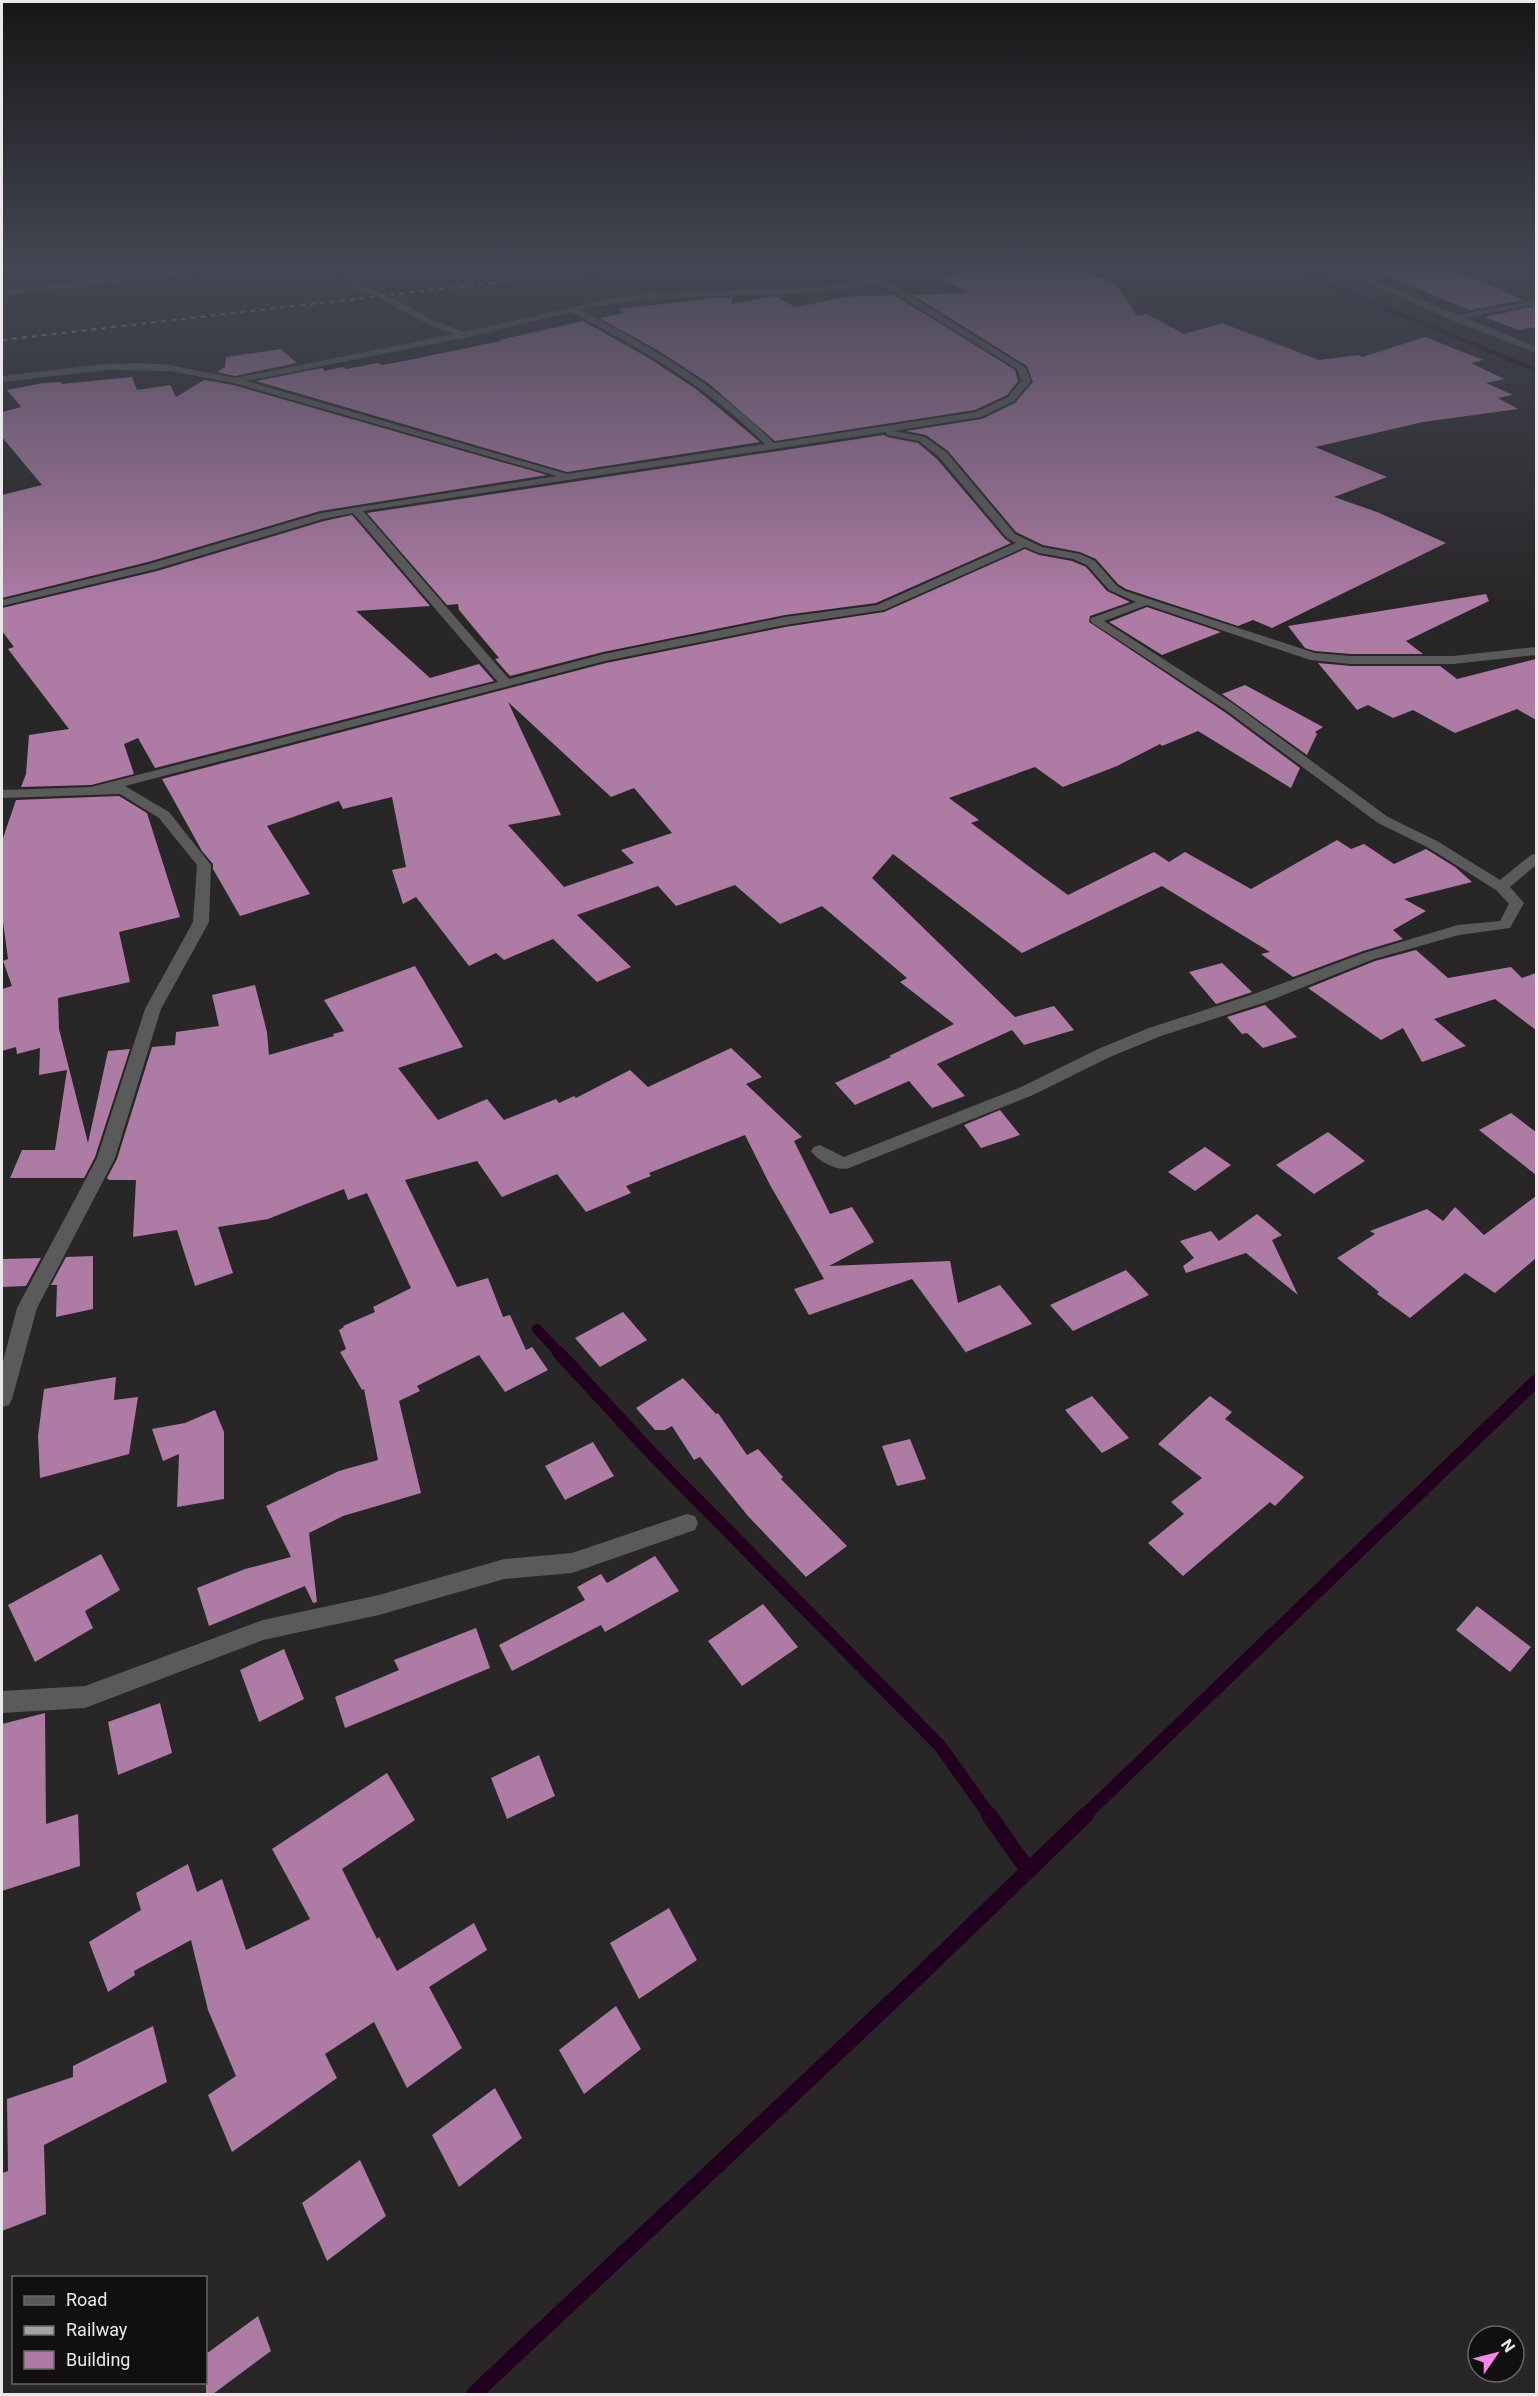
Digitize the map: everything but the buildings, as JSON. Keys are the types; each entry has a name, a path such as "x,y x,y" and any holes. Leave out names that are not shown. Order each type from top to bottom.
{"street":[{"path":"229,380 569,476"},
{"path":"235,381 240,380"},
{"path":"698,380 750,422 772,446"},
{"path":"2,603 152,567 321,516 357,509 978,415 1011,399 1026,380"},
{"path":"870,431 910,436 926,442 957,470 1011,536 1039,550 1076,556 1091,563 1113,588 1146,602 1314,657 1351,660 1453,660 1536,651"},
{"path":"357,509 507,684"},
{"path":"95,790 604,658 774,624 880,608 1023,543"},
{"path":"820,1151 843,1164 1027,1091 1104,1053 1155,1032 1260,998 1369,956 1458,930 1505,925 1517,903 1501,886 1432,844 1383,820 1231,708 1095,620 1146,602"},
{"path":"2,794 123,790 164,815 204,865 201,922 153,1009 106,1158 27,1308 2,1399"},
{"path":"1501,886 1536,858"},
{"path":"2,1702 85,1697 263,1630 379,1605 504,1569 572,1563 687,1523"}],"waterway":[{"path":"537,1329 560,1354"},
{"path":"558,1352 655,1457 940,1746 990,1816"},
{"path":"1084,1816 1536,1381"},
{"path":"989,1815 1028,1870"},
{"path":"474,2394 920,1975 1086,1815"}]}
